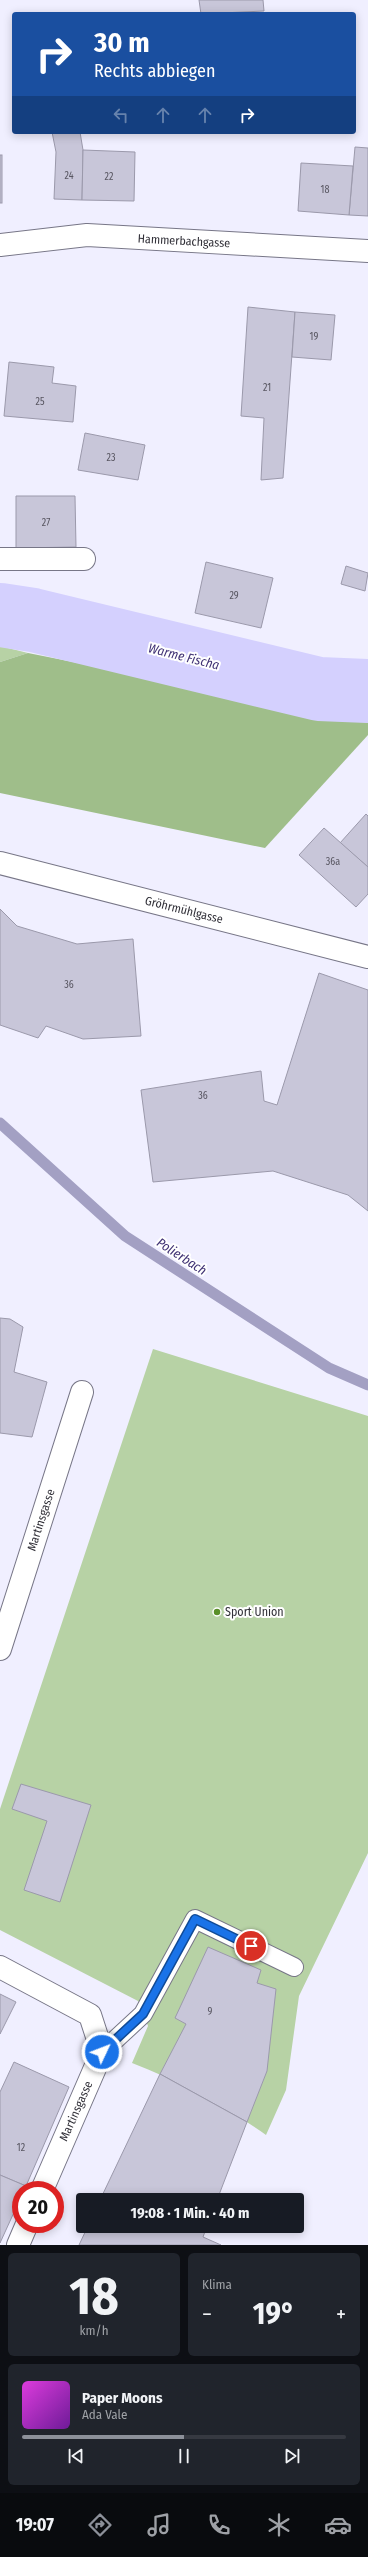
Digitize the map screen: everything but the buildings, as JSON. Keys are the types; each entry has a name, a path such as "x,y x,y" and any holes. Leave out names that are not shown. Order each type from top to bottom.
{"street":[{"name":"Hammerbachgasse","path":"0,245 86,235 368,251"},
{"path":"0,559 84,559"},
{"name":"Gröhrmühlgasse","path":"0,863 368,957"},
{"name":"Martinsgasse","path":"0,1648 82,1392"},
{"path":"0,1967 90,2014 102,2052"},
{"name":"Martinsgasse","path":"46,2181 102,2052"},
{"path":"18,2245 23,2233"}],"lane":[{"path":"102,2052 143,2014 195,1919 294,1967"}],"green space":[{"path":"0,646 28,653 0,662"},
{"path":"28,653 368,721 368,735 265,848 0,793 0,662"},
{"name":"Sport Union","path":"153,1349 368,1416 368,1853 299,1996 286,2090 266,2135 201,2095 150,2070 132,2063 148,2026 138,2001 0,1930 0,1809"}],"waterway":[{"name":"Warme Fischa","path":"0,615 33,620 319,689 368,691"},
{"name":"Polierbach","path":"0,1123 125,1236 329,1368 368,1385"}],"place":[{"name":"Sport Union","path":"217,1612"}],"route":[{"path":"102,2052 143,2014 195,1919 251,1946"}]}
